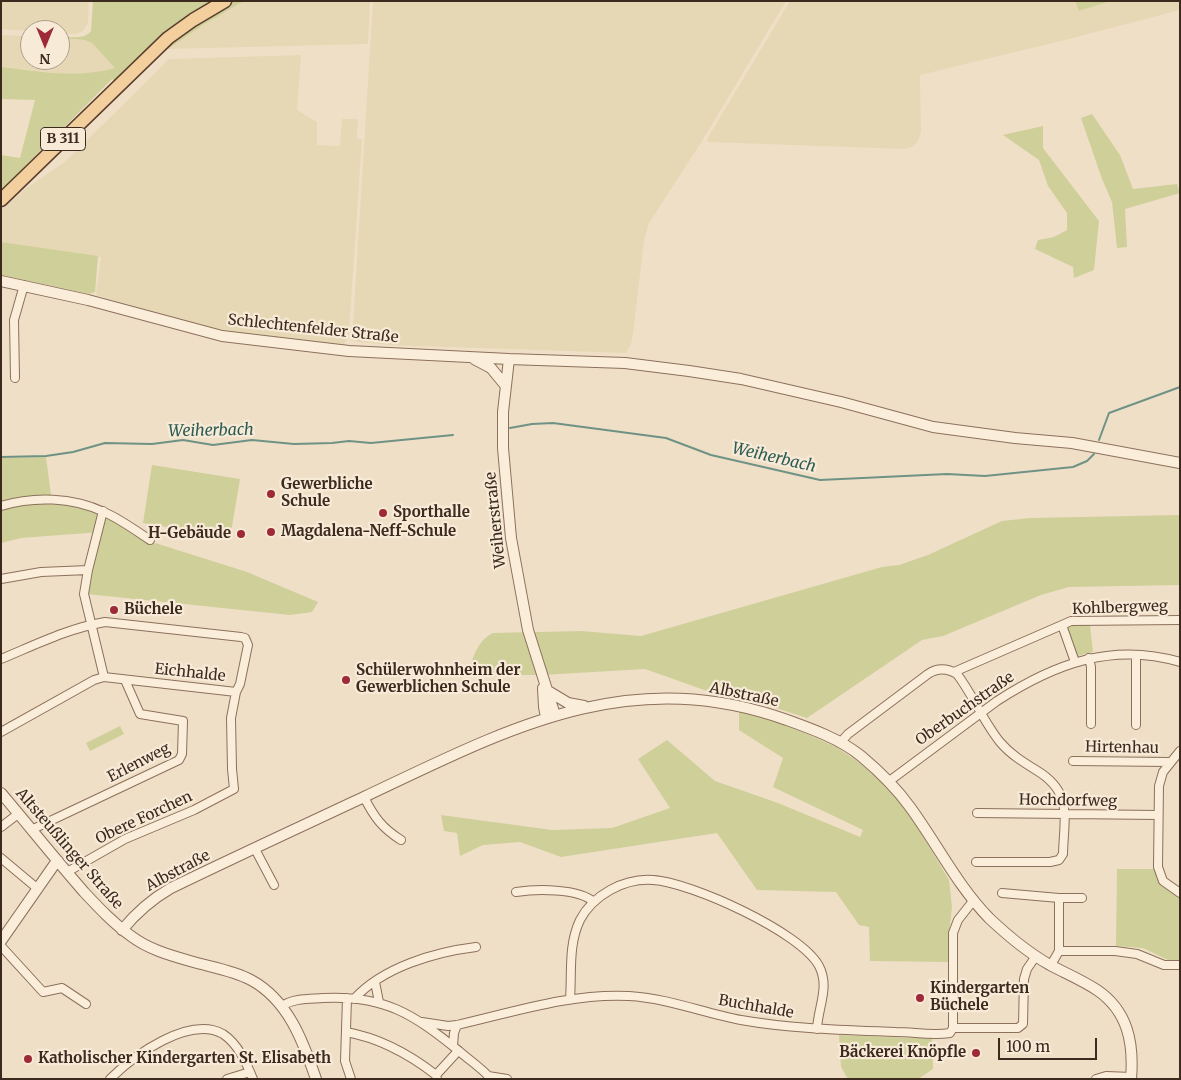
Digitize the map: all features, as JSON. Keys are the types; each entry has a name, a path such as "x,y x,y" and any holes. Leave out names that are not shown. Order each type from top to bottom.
{"main road":[{"name":"B 311","path":"1,200 168,38 225,1"}],"street":[{"name":"Schlechtenfelder Straße","path":"1,281 88,300 222,336 349,351 625,363 689,371 742,379 841,402 933,427 1015,438 1072,443 1180,463"},
{"path":"15,378 14,320 24,285"},
{"path":"469,357 479,360 491,368 505,385"},
{"name":"Weiherstraße","path":"509,359 505,385 503,448 511,538 528,630 548,691 551,716"},
{"path":"1,506 49,499 78,502 103,511 150,540"},
{"path":"1,732 94,680 104,677 84,594 103,511"},
{"path":"1,579 42,572 88,570"},
{"name":"Kohlbergweg","path":"840,742 928,674 937,670 954,672 1071,621 1180,620"},
{"path":"1,659 64,633 91,624 105,622 246,638 248,645 240,684 236,692"},
{"name":"Kohlbergweg","path":"1062,625 1075,662"},
{"name":"Oberbuchstraße","path":"888,782 981,712 1016,689 1044,674 1075,662 1113,654 1160,657 1180,662"},
{"path":"1136,655 1136,725"},
{"path":"1089,658 1091,667 1091,724"},
{"path":"954,672 1007,749 1043,774 1058,788 1062,796 1064,815 1063,854 1059,860 1050,862 976,862"},
{"name":"Weiherstraße","path":"542,675 544,707 551,716"},
{"name":"Eichhalde","path":"104,677 236,692 231,718 234,789"},
{"name":"Erlenweg","path":"31,830 179,760 182,754 183,721 140,714 125,680"},
{"path":"548,691 568,703 590,706"},
{"name":"Albstraße","path":"122,930 143,908 171,888 507,732 551,716 590,706 627,700 678,699 718,703 765,712 840,742 861,756 910,806 973,902 1012,938 1036,956 1094,989 1112,1004 1124,1021 1130,1036 1132,1078"},
{"path":"1180,751 1163,772 1158,786 1159,873 1163,881 1180,893"},
{"name":"Hirtenhau","path":"1073,761 1170,762"},
{"name":"Obere Forchen","path":"67,872 125,839 194,810 234,789"},
{"name":"Altsteußlinger Straße","path":"1,793 67,872 99,908 122,930 158,951 250,979 269,992 282,1006 307,1054 316,1079"},
{"path":"364,797 375,817 390,833 401,840"},
{"name":"Hochdorfweg","path":"977,813 1158,815"},
{"path":"1,827 18,814"},
{"path":"255,849 274,886"},
{"path":"1,858 38,889"},
{"path":"1,941 58,861"},
{"path":"570,999 571,960 575,935 580,920 594,902 615,887 629,882 653,880 710,896 757,918 806,951 818,965 822,974 824,989 817,1029"},
{"path":"516,892 554,890 582,895 594,902"},
{"path":"1002,893 1082,898"},
{"path":"1051,966 1059,951 1059,898"},
{"path":"973,902 958,920 954,933 953,1028 1018,1028 1023,1024 1024,979 1026,969 1036,956"},
{"path":"1,946 43,992 62,988 86,1004"},
{"path":"351,1079 345,1061 346,1032 351,998 400,967 429,956 476,947"},
{"path":"1059,951 1137,954 1164,965 1179,965"},
{"path":"375,982 379,1002"},
{"name":"Buchhalde","path":"422,1022 448,1026 458,1025 570,999 631,996 741,1020 817,1029 940,1034 950,1033 953,1031 953,1028"},
{"path":"282,1006 297,1000 351,998 379,1002 422,1022 490,1077 507,1079"},
{"path":"346,1032 394,1047 410,1056 437,1077 455,1048 454,1034 458,1025"},
{"path":"110,1079 131,1059 160,1042 197,1029 214,1030 229,1039 238,1049 252,1076 227,1079"},
{"path":"1096,1079 1106,1076 1132,1078"}],"shaded area":[{"path":"1,1 89,1 88,23 83,31 75,34 70,34 70,20 20,20 20,30 1,29"},
{"path":"244,1 370,1 368,44 168,49 203,25"},
{"path":"373,1 786,1 702,141 649,223 644,240 633,334 631,344 626,353 391,345 352,340"},
{"path":"790,1 1075,1 1079,11 1111,1 1180,1 1180,10 920,75 921,132 918,141 912,147 904,149 708,142 707,139"},
{"path":"1,35 20,36 20,69 1,67"},
{"path":"70,39 85,40 92,43 116,68 92,73 66,74 29,70 70,70"},
{"path":"301,55 297,110 317,122 317,145 340,146 342,119 358,119 357,139 362,139 349,331 344,344 338,345 247,335 196,324 96,295 101,257 1,242 1,210 24,190 66,161 169,59"}],"green space":[{"path":"93,1 217,1 115,82 112,79 1,191 1,155 20,158 35,100 1,99 1,67 73,74 115,68 92,43 85,40 70,39 70,37 85,36 91,31"},
{"path":"233,1 244,1 203,25 168,49 165,46 218,9"},
{"path":"1075,1 1111,1 1079,11"},
{"path":"1092,114 1120,155 1133,189 1177,184 1180,193 1125,209 1127,247 1117,248 1112,202 1081,118"},
{"path":"1043,126 1043,148 1099,221 1094,270 1074,278 1073,267 1035,249 1038,240 1054,237 1067,230 1067,213 1048,186 1039,160 1003,135"},
{"path":"1,242 98,256 95,292 89,294 1,275"},
{"path":"46,457 51,495 1,503 1,458"},
{"path":"152,465 240,479 230,538 143,523"},
{"path":"49,502 64,502 105,514 152,542 247,572 318,602 312,612 290,615 87,594 101,532 21,538 1,543 1,509"},
{"path":"1180,515 1180,585 1069,587 1041,595 943,636 922,640 807,718 760,703 710,692 645,669 542,675 468,672 474,655 483,640 493,633 581,631 641,636 882,567 899,565 928,555 1002,521 1030,518"},
{"path":"1090,625 1093,652 1077,656 1067,630 1069,626"},
{"path":"739,709 781,722 836,747 857,761 884,784 906,808 949,880 952,907 949,962 870,961 869,927 859,925 836,892 757,890 717,833 561,857 520,842 483,845 460,856 457,833 444,831 441,815 552,830 612,828 670,808 638,759 667,740 715,781 778,803 860,837 863,830 773,787 783,758 739,730"},
{"path":"120,726 124,734 90,751 86,743"},
{"path":"1117,869 1154,869 1161,882 1180,898 1180,963 1170,961 1143,948 1116,946"},
{"path":"839,1035 932,1037 933,1069 918,1079 848,1079 841,1067"}],"waterway":[{"name":"Weiherbach","path":"1099,440 1109,413 1180,387"},
{"name":"Weiherbach","path":"510,428 553,423 666,438 711,455 820,480 947,474 985,476 1073,467 1087,461 1094,454"},
{"name":"Weiherbach","path":"1,457 46,456 73,452 105,443 152,444 183,440 213,445 252,440 294,444 349,441 371,443 453,435"}],"place":[{"name":"Gewerbliche Schule","path":"271,494"},
{"name":"Sporthalle","path":"383,513"},
{"name":"Magdalena-Neff-Schule","path":"271,532"},
{"name":"H-Gebäude","path":"241,534"},
{"name":"Büchele","path":"114,610"},
{"name":"Schülerwohnheim der Gewerblichen Schule","path":"346,680"},
{"name":"Kindergarten Büchele","path":"920,998"},
{"name":"Bäckerei Knöpfle","path":"976,1053"},
{"name":"Katholischer Kindergarten St. Elisabeth","path":"28,1059"}]}
